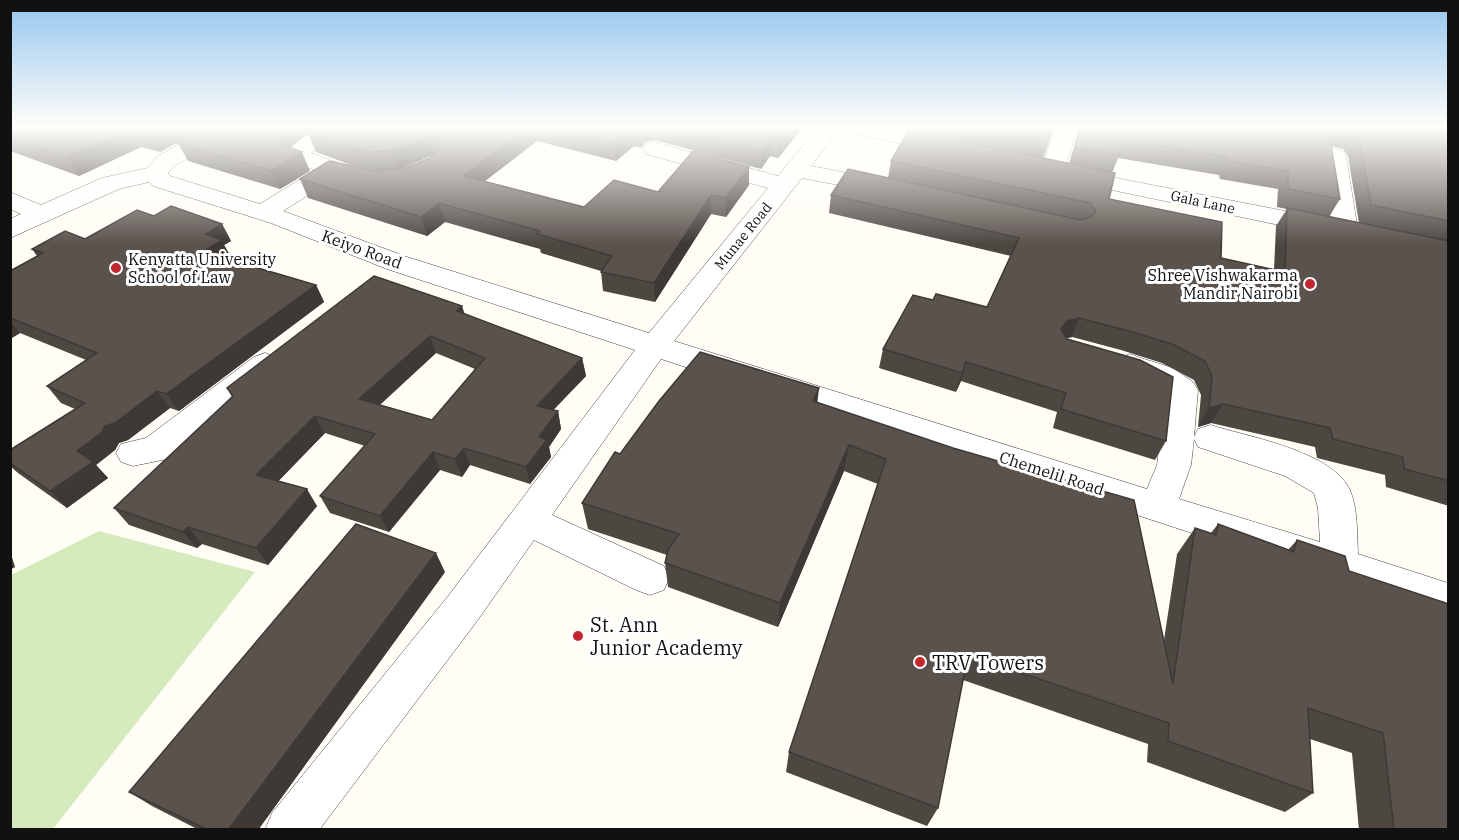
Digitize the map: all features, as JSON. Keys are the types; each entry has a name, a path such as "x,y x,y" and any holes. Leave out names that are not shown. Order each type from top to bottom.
{"street":[{"path":"10,230 40,214 111,183 156,173 162,165"},
{"path":"325,165 388,181"},
{"path":"730,165 790,178 832,175 906,192"},
{"name":"Munae Road","path":"289,830 463,608 655,345 800,165"},
{"name":"Gala Lane","path":"1044,165 1042,168 1355,233 1337,165"},
{"path":"263,213 333,168"},
{"name":"Keiyo Road","path":"156,173 161,181 181,188 263,213 397,262 655,345"},
{"path":"10,199 40,214"},
{"path":"369,284 397,262"},
{"name":"Chemelil Road","path":"655,345 1449,600"},
{"path":"133,453 155,450 285,349"},
{"path":"1103,358 1162,376 1182,390 1174,465 1158,507"},
{"path":"1209,438 1308,470 1324,480 1333,492 1340,566"},
{"path":"527,520 650,578"}],"green space":[{"path":"99,531 255,572 53,829 11,829 11,575"}],"building":[{"path":"252,165 280,165 271,171"},
{"path":"322,165 349,165 372,170 403,169 412,165 477,165 463,176 584,207 614,180 658,192 681,165 749,167 726,198 711,195 654,283 601,272 612,256 537,234 540,231 439,203 421,217 300,179"},
{"path":"911,165 1078,165 1115,173 1109,199 1222,222 1221,258 1285,272 1287,208 1449,241 1449,481 1404,469 1403,457 1333,439 1330,428 1223,404 1209,408 1212,376 1205,361 1172,344 1079,318 1067,321 1061,329 1067,339 1140,360 1173,377 1166,441 1061,409 1066,393 966,362 962,373 883,349 913,295 933,300 936,294 987,307 1019,238 831,195 848,169 1080,220 1091,217 1096,211 1090,203"},
{"path":"1254,165 1334,165 1340,199 1288,189 1288,171"},
{"path":"1364,165 1449,165 1449,221 1371,205"},
{"path":"171,206 222,224 206,234 222,240 203,252 316,285 166,394 157,391 115,423 105,426 101,433 77,451 93,462 50,491 10,463 10,450 85,403 47,386 97,353 10,318 10,271 43,253 32,249 65,231 85,239 137,210 154,216"},
{"path":"374,276 462,306 457,311 582,358 537,406 558,411 539,437 547,440 526,467 464,448 455,459 433,452 380,516 320,496 375,434 315,416 256,475 307,489 256,548 188,527 183,532 114,508 233,396 227,388","holes":["430,336 485,358 432,420 359,399"]},
{"path":"700,352 819,388 813,401 953,448 1134,500 1173,684 1195,528 1216,535 1218,524 1294,552 1297,540 1345,556 1349,571 1449,604 1449,830 1394,830 1383,733 1308,708 1313,793 1168,741 1169,723 968,655 938,808 789,752 886,459 849,445 780,603 665,563 668,550 679,534 582,503 615,452 620,454 659,401"},
{"path":"356,524 436,553 228,830 208,830 129,792"}],"place":[{"name":"Kenyatta University School of Law","path":"116,268"},
{"name":"Shree Vishwakarma Mandir Nairobi","path":"1310,284"},
{"name":"St. Ann Junior Academy","path":"578,636"},
{"name":"TRV Towers","path":"920,662"}]}
